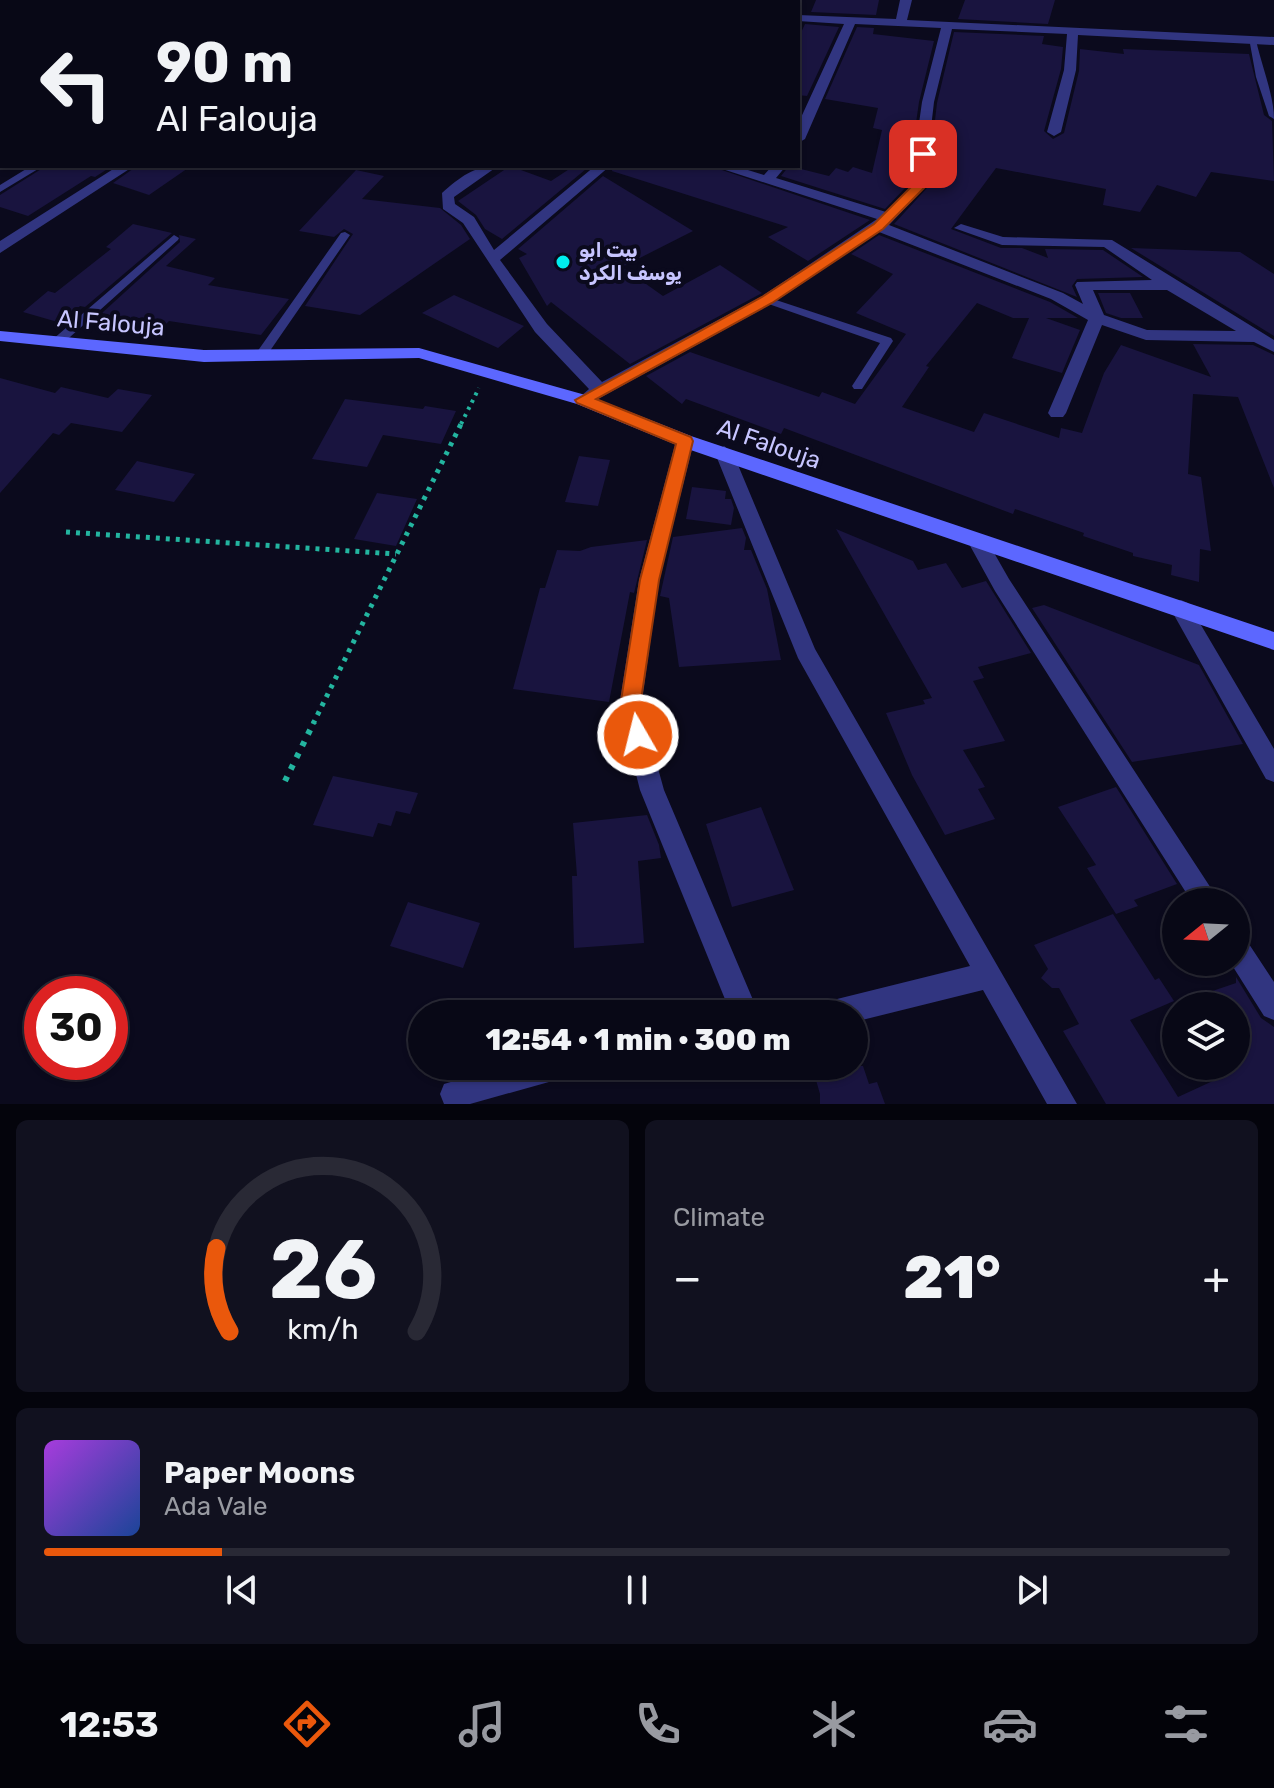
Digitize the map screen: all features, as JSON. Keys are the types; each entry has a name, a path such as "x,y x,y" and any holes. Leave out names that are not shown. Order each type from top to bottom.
{"main road":[{"name":"Al Falouja","path":"0,336 204,356 419,353 583,400 685,441 1274,641"}],"street":[{"path":"901,22 906,0"},
{"path":"800,18 1274,41"},
{"path":"800,134 850,22"},
{"path":"583,400 767,300 884,222 917,188 928,102 948,23"},
{"path":"1054,132 1070,70 1073,30"},
{"path":"0,248 124,168"},
{"path":"487,168 465,180 447,196 448,206 469,220 492,259 541,328 600,390"},
{"path":"492,259 601,168"},
{"path":"727,168 884,222 1057,296 1097,318 1146,335 1257,337"},
{"path":"767,180 777,168"},
{"path":"961,228 1002,241 1107,243 1274,347"},
{"path":"1057,413 1097,318 1083,285 1170,285"},
{"path":"685,441 649,580 630,707 652,790 739,1000"},
{"path":"724,453 806,652 1063,1104"},
{"path":"978,542 1002,585 1198,888"},
{"path":"1181,609 1274,771"},
{"path":"1250,969 1274,1006"},
{"path":"868,1005 989,975"},
{"path":"454,1094 505,1080"}],"lane":[{"path":"1252,40 1260,77 1274,116"},
{"path":"0,189 35,168"},
{"path":"261,355 345,235"},
{"path":"56,343 174,238"},
{"path":"767,300 887,341 858,386"}],"path":[{"path":"285,781 486,372"},
{"path":"66,532 397,554"}],"building":[{"path":"816,0 879,0 876,15 811,12"},
{"path":"965,0 1055,0 1048,24 958,19"},
{"path":"805,24 839,27 807,96 800,95 800,35"},
{"path":"857,27 874,28 873,34 934,41 919,102 907,186 885,209 781,176 787,168 829,176 836,168 848,172 853,167 872,173 882,130 873,128 878,108 825,99"},
{"path":"954,32 1044,36 1042,44 1063,47 1061,69 1044,131 1053,139 1064,133 1079,71 1080,49 1124,54 1123,49 1249,54 1264,115 1272,121 1274,181 1211,172 1196,197 1157,185 1140,212 1103,205 1106,189 996,168 951,229 1001,248 1022,248 1048,258 1045,249 1103,250 1143,277 1077,279 1072,286 1077,297 894,224 927,188 937,103"},
{"path":"43,168 109,168 28,216 0,207 0,195"},
{"path":"134,168 188,168 149,195 113,183"},
{"path":"507,168 551,181 571,168 586,169 502,239 485,229 476,215 458,201"},
{"path":"613,168 716,168 870,220 808,261 768,237 788,227 612,171"},
{"path":"356,170 384,176 362,199 440,208 461,225 470,239 360,315 305,306 353,234 344,229 334,237 299,231"},
{"path":"603,176 693,231 622,267 663,296 720,265 762,293 630,364 551,302 547,306 519,258 527,254 518,249"},
{"path":"133,224 172,233 85,307 80,306 61,323 23,312 48,291 55,293 111,249 106,247"},
{"path":"179,235 196,239 166,266 215,278 208,285 289,299 261,335 169,321 165,325 135,317 130,321 102,313 180,242"},
{"path":"879,235 1050,302 1078,318 1046,318 1080,330 1062,373 1012,358 1029,318 1013,318 977,303 926,366 929,367 902,407 974,432 984,413 1059,438 1061,428 1082,433 1104,373 1121,345 1211,377 1193,344 1253,345 1274,355 1274,488 1238,397 1193,394 1188,474 1201,477 1211,551 1200,549 1199,582 1171,575 1172,565 1133,556 1133,553 1083,536 1084,533 1015,509 1013,514 784,428 781,434 686,399 682,404 646,376 690,352 819,397 822,392 855,404 906,334 856,313 893,274 851,254"},
{"path":"1131,248 1240,252 1274,274 1274,336"},
{"path":"1098,293 1130,293 1143,318 1121,318 1106,313"},
{"path":"454,295 524,326 498,348 422,313"},
{"path":"0,378 55,393 61,387 108,398 118,389 152,395 122,432 71,423 59,435 53,433 0,493"},
{"path":"345,399 456,411 441,444 383,435 367,467 312,459"},
{"path":"579,456 610,460 598,506 565,502"},
{"path":"137,461 195,474 174,502 115,490"},
{"path":"692,487 726,491 725,499 731,499 734,508 731,525 686,519"},
{"path":"377,493 417,499 396,546 354,539"},
{"path":"742,528 746,538 744,550 751,550 767,589 781,660 679,667 669,598 660,596 673,537"},
{"path":"836,529 913,561 918,570 946,563 962,588 986,581 1031,653 978,667 984,678 973,681 1005,741 963,750 985,787 978,789 995,819 945,835 912,775 886,713 925,704 923,700 932,698"},
{"path":"647,540 634,593 630,592 609,702 513,689 540,588 545,588 557,550 580,551"},
{"path":"1044,605 1199,665 1243,744 1132,762 1032,608"},
{"path":"333,776 418,793 410,814 396,811 391,826 378,823 373,837 313,825"},
{"path":"1116,787 1177,884 1134,900 1138,906 1116,914 1087,868 1096,865 1058,807"},
{"path":"761,807 794,890 732,907 706,824"},
{"path":"647,815 661,858 638,861 644,943 574,948 572,876 577,876 573,823"},
{"path":"408,902 480,923 463,968 390,946"},
{"path":"1113,914 1155,980 1159,978 1168,992 1162,992 1162,1006 1130,1020 1162,1071 1162,1080 1167,1080 1178,1097 1215,1080 1250,1080 1250,1000 1261,1018 1274,1027 1274,1104 1106,1104 1063,1031 1079,1024 1059,988 1052,988 1041,978 1048,969 1034,945"},
{"path":"1236,977 1245,992 1209,992 1236,983"},
{"path":"816,1080 868,1080 869,1084 877,1082 885,1104 820,1104"}],"place":[{"name":"بيت ابو يوسف الكرد","path":"563,262"}],"route":[{"path":"638,735 630,707 649,580 685,441 583,400 767,300 878,226 917,188 923,154"}]}
